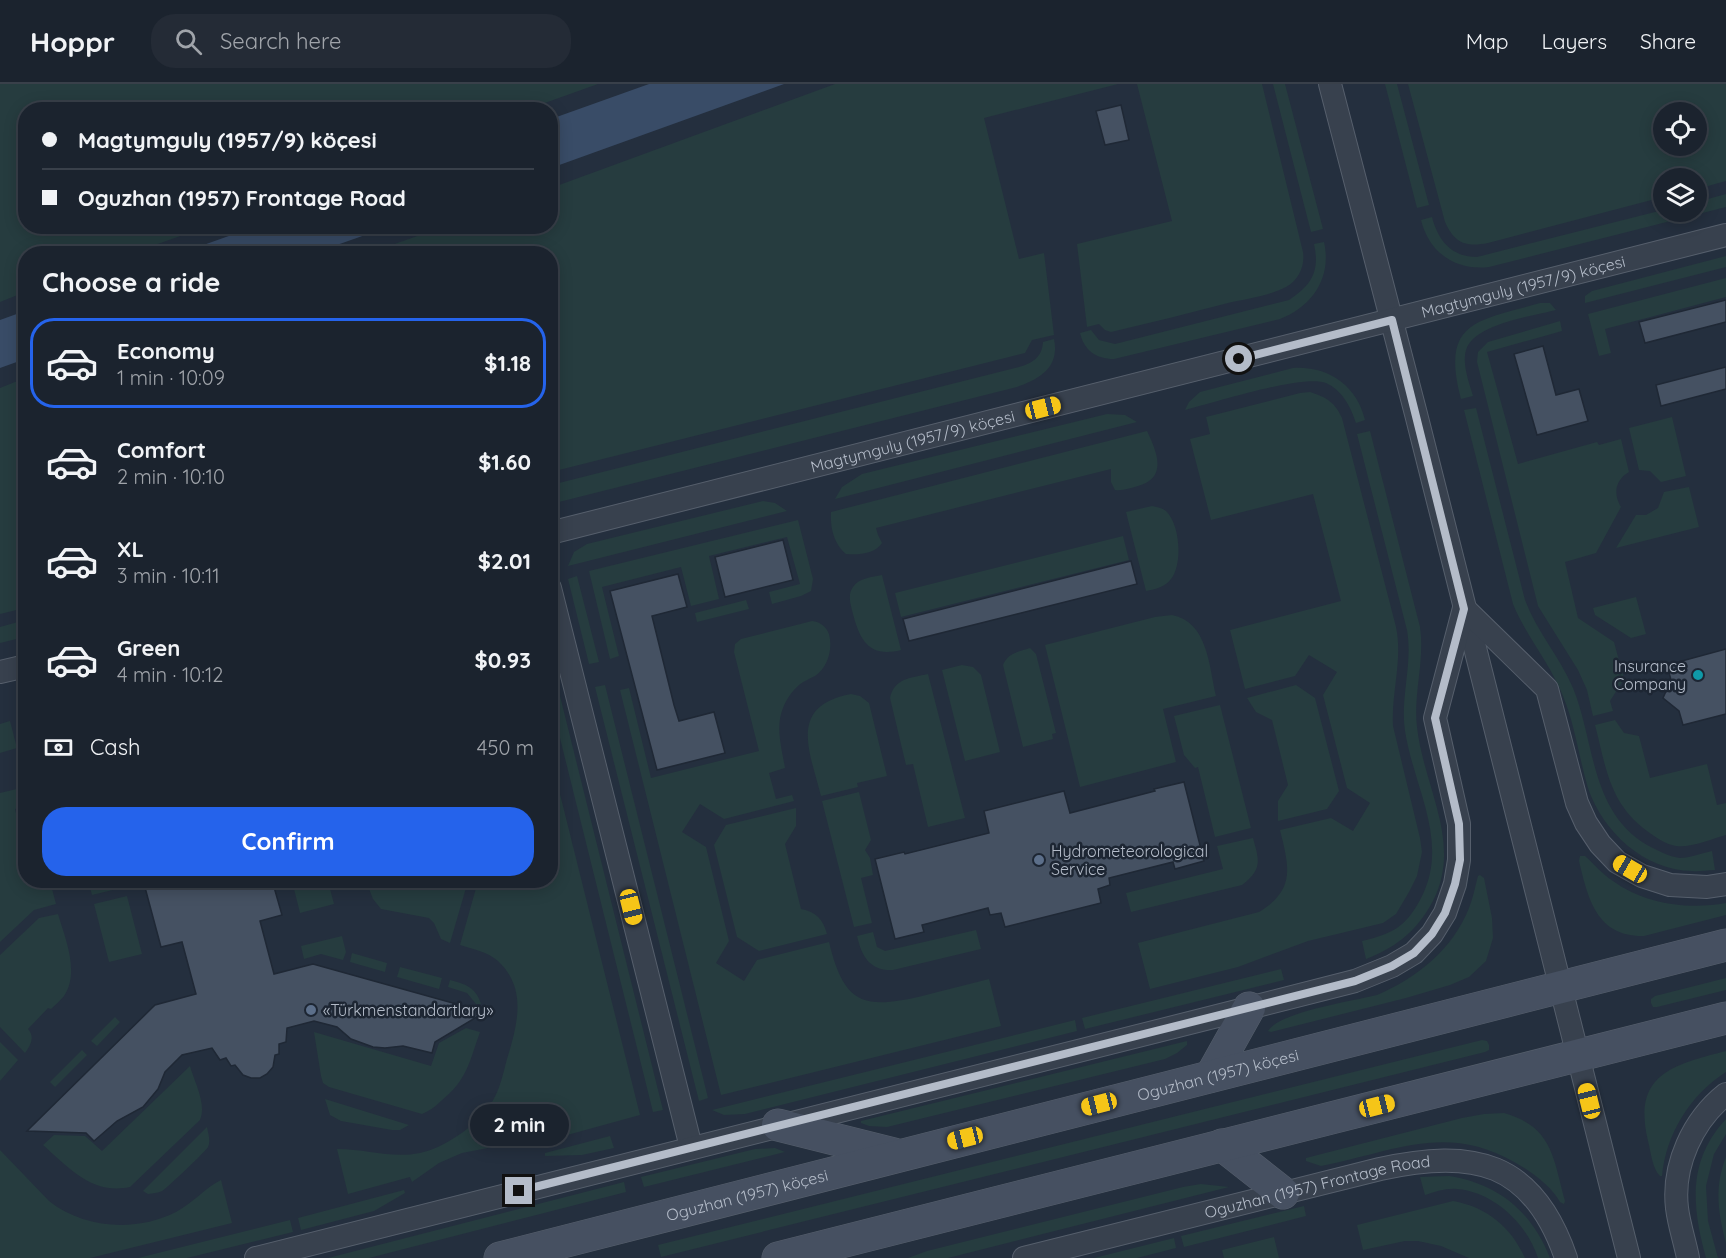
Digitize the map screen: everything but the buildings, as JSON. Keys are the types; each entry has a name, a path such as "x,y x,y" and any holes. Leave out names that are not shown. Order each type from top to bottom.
{"main road":[{"name":"Oguzhan (1957) köçesi","path":"500,1258 1726,945"},
{"path":"1211,1076 1249,1008"},
{"path":"778,1258 1726,1018"},
{"path":"778,1125 898,1155"},
{"path":"1222,1145 1283,1193"},
{"path":"873,1258 890,1230"}],"street":[{"path":"1330,84 1392,320 1629,1258"},
{"name":"Magtymguly (1957/9) köçesi","path":"558,531 1726,235"},
{"path":"1464,609 1547,689 1577,803 1586,823 1600,844 1617,862 1642,876 1670,885 1707,887 1726,884"},
{"path":"256,1258 1355,981 1392,966 1414,953 1432,934 1445,913 1460,860 1459,824 1435,718 1464,609"},
{"path":"558,620 691,1147"},
{"path":"0,672 18,668"},
{"path":"1688,1258 1677,1208 1677,1186 1681,1161 1689,1140 1700,1122 1716,1101 1726,1094"},
{"name":"Oguzhan (1957) Frontage Road","path":"1024,1258 1416,1161 1446,1159 1473,1162 1494,1168 1516,1181 1536,1199 1552,1224 1566,1258"}],"green space":[{"path":"0,84 598,84 548,102 18,102 18,234 186,234 152,246 18,246 18,295 0,302"},
{"path":"835,84 1118,84 984,118 1019,259 1044,253 1054,335 1032,340 1025,353 558,470 558,246 389,246 423,234 558,234 558,185"},
{"path":"1137,84 1262,84 1303,252 1300,272 1291,284 1265,295 1111,332 1099,324 1087,327 1077,244 1172,221"},
{"path":"1273,84 1285,84 1323,229 1311,232"},
{"path":"1385,84 1397,84 1429,205 1417,208"},
{"path":"1408,84 1726,84 1726,181 1707,186 1707,168 1653,168 1653,200 1488,243 1467,244 1457,239 1445,222"},
{"path":"1726,194 1726,207 1707,212 1707,199"},
{"path":"1653,213 1653,222 1667,222 1489,267 1477,267 1455,263 1437,250 1430,242 1421,220 1432,217 1438,233 1447,246 1460,254 1477,257"},
{"path":"1324,242 1325,267 1317,289 1302,306 1280,319 1114,359 1096,355 1084,344 1080,333 1091,330 1099,340 1115,344 1289,300 1309,283 1315,270 1314,244"},
{"path":"1726,256 1726,267 1585,303 1585,296 1592,291"},
{"path":"1726,278 1726,297 1605,329 1611,353 1599,356 1588,314"},
{"path":"1540,303 1550,303 1556,310 1505,322 1471,341 1466,350 1465,361 1473,396 1461,399 1456,373 1456,353 1460,339 1469,328 1499,314"},
{"path":"1560,321 1562,331 1487,352 1518,464 1597,442 1599,445 1621,439 1629,472 1618,483 1616,492 1621,507 1596,553 1565,562 1578,618 1614,642 1624,679 1610,701 1613,711 1593,716 1587,690 1578,670 1538,606 1477,362 1478,352 1488,342"},
{"path":"1054,339 1055,349 1051,364 1040,376 1017,387 558,502 558,483 1019,367 1036,359 1041,352 1043,342"},
{"path":"1293,368 1318,370 1340,380 1355,397 1365,420 1356,423 1349,405 1337,390 1326,383 1314,381 1278,386 1185,410 1189,402 1200,392"},
{"path":"18,381 18,610 0,614 0,388"},
{"path":"1310,392 1329,401 1342,418 1396,627 1398,664 1393,726 1420,838 1422,852 1417,876 1396,914 1383,923 1308,941 1238,967 1150,989 1138,943 1259,912 1279,895 1287,876 1286,855 1280,830 1331,818 1353,831 1370,803 1347,788 1323,695 1337,672 1309,655 1295,676 1245,689 1230,630 1341,601 1313,494 1211,520 1190,439 1210,434 1206,417"},
{"path":"1476,408 1525,600 1573,688 1604,795 1614,814 1628,831 1647,845 1667,855 1680,858 1712,851 1715,870 1674,869 1642,856 1615,833 1595,804 1588,788 1571,718 1563,696 1513,604 1464,410"},
{"path":"1107,414 1125,415 1137,422 835,499 842,487 862,474"},
{"path":"1672,417 1686,476 1661,482 1650,471 1639,470 1629,428"},
{"path":"1147,431 1158,463 1157,471 1147,482 1138,486 1115,490 1111,482 1111,469 876,528 882,543 875,550 861,554 846,554 838,545 834,535 831,512"},
{"path":"1370,431 1420,627 1417,727 1440,818 1444,863 1439,885 1429,908 1416,925 1394,945 1366,959 1362,941 1381,936 1396,928 1414,910 1429,879 1432,858 1428,816 1409,753 1405,731 1404,706 1409,655 1407,630 1357,434"},
{"path":"1689,487 1699,527 1616,548 1636,515 1646,515 1658,508 1664,492"},
{"path":"763,501 775,503 787,511 568,566 574,552 587,544"},
{"path":"1152,506 1166,511 1171,517 1177,534 1178,554 1175,572 1169,582 1146,591 1126,512"},
{"path":"798,520 813,579 811,591 772,604 769,592 800,584 787,537 709,556 719,599 691,606 681,567 602,587 619,656 610,659 589,571"},
{"path":"1123,536 1129,560 901,617 895,593"},
{"path":"882,575 901,650 890,652 874,649 863,639 856,624 850,600 851,590 856,584 866,578"},
{"path":"577,576 599,662 589,664 568,579"},
{"path":"1636,597 1646,634 1631,638 1595,615 1593,608"},
{"path":"746,600 749,609 697,622 695,613"},
{"path":"1172,615 1184,619 1200,636 1205,647 1216,696 1163,709 1176,762 1080,787 1045,645 1155,617"},
{"path":"812,621 818,622 828,631 830,646 828,657 823,668 815,676 799,685 786,702 779,730 785,768 769,773 776,799 792,795 794,801 724,819 700,804 682,832 706,847 729,941 716,963 744,981 757,960 829,942 842,979 849,990 859,998 885,1002 902,1000 989,979 1001,1026 721,1095 620,690 629,688 651,778 759,751 734,652 735,644 741,639"},
{"path":"18,622 18,639 0,643 0,627"},
{"path":"1030,648 1036,654 1056,733 1052,734 1053,739 1023,747 1003,665 1011,655"},
{"path":"962,665 973,667 981,675 1000,752 965,761 942,670"},
{"path":"928,674 965,818 928,827 913,764 906,765 890,698 895,686 899,683"},
{"path":"605,685 708,1098 699,1101 595,687"},
{"path":"1296,685 1315,698 1339,791 1327,809 1278,821 1278,801 1288,785 1272,720 1256,712 1247,698"},
{"path":"851,694 860,696 869,703 887,776 857,783 858,787 821,796 809,748 810,720 818,709 831,700"},
{"path":"558,696 560,696 663,1110 653,1112 558,730"},
{"path":"1220,705 1251,828 1215,837 1198,767 1195,768 1184,755 1174,716"},
{"path":"1615,720 1624,733 1639,736 1650,778 1707,764 1717,805 1726,803 1726,835 1694,844 1676,846 1657,838 1634,820 1624,809 1611,783 1595,725"},
{"path":"10,721 17,748 0,753 0,724"},
{"path":"558,786 640,1115 520,1148 498,1146 462,1153 439,1163 412,1182 410,1177 348,1194 337,1149 401,1155 426,1151 462,1133 482,1115 495,1097 514,1034 518,1008 517,996 513,983 498,961 485,953 460,945 476,888 558,888"},
{"path":"18,789 18,808 15,809 18,821 18,888 52,888 56,904 34,910 0,942 0,793"},
{"path":"859,792 871,840 865,850 870,858 873,875 861,878 872,923 854,927 822,801"},
{"path":"796,808 796,826 785,844 801,909 818,917 827,934 759,951 737,937 714,845 726,825"},
{"path":"1253,838 1258,864 1253,874 1242,885 1131,912 1126,893 1223,869 1217,846"},
{"path":"1580,856 1585,856 1609,878 1639,895 1682,905 1726,903 1726,915 1644,936 1628,935 1615,930 1605,923 1591,902 1582,875"},
{"path":"1480,875 1484,878 1492,918 1493,938 1486,961 1469,977 1406,998 1268,1031 1286,1018 1301,1013 1377,995 1419,971 1454,936 1469,908"},
{"path":"90,888 121,888 92,895"},
{"path":"294,888 330,888 334,904 300,913"},
{"path":"369,888 466,888 450,943 441,939 434,923 429,918 381,909 373,899"},
{"path":"127,896 142,954 109,962 94,904"},
{"path":"58,914 70,955 69,987 61,1000 51,1009 48,1008 28,1029 31,1041 25,1053 0,1027 0,955 39,918"},
{"path":"976,930 981,949 893,970 878,968 868,961 857,936 873,932 877,947 885,951"},
{"path":"342,936 346,952 343,960 321,954 304,959 301,946"},
{"path":"352,953 387,963 385,972 350,962"},
{"path":"400,967 442,978 439,989 397,977"},
{"path":"1281,969 1284,980 1085,1029 1082,1018"},
{"path":"1726,978 1726,990 1657,1007 1653,1007 1651,1003 1651,999 1655,996"},
{"path":"450,980 473,990 481,1004 476,1004 467,993 448,987"},
{"path":"115,1017 120,1022 97,1046 91,1041"},
{"path":"1075,1020 1077,1031 745,1114 724,1115 712,1110"},
{"path":"466,1028 480,1032 462,1078 450,1093 422,1114 329,1087 323,1083 314,1032 431,1066 439,1043"},
{"path":"1482,1040 1487,1041 1489,1045 1489,1050 1485,1052 661,1257 658,1245"},
{"path":"1187,1041 1187,1045 1165,1059 887,1127 861,1123 861,1121"},
{"path":"0,1042 18,1060 0,1081"},
{"path":"82,1050 87,1055 55,1087 50,1082"},
{"path":"1726,1051 1726,1072 1701,1092 1682,1117 1669,1145 1662,1176 1660,1176 1652,1160 1645,1118 1646,1101 1652,1087 1661,1076 1674,1068"},
{"path":"190,1066 201,1100 200,1120 130,1187 104,1187 82,1178 43,1145 54,1135 85,1136 102,1151"},
{"path":"325,1099 409,1125 400,1130 392,1130 341,1121 330,1115"},
{"path":"1504,1113 1520,1119 1542,1136 1553,1158 1564,1204 1541,1180 1516,1163 1490,1151 1466,1144 1442,1142 1419,1144 1321,1166 1306,1161 1306,1158 1462,1118"},
{"path":"1726,1119 1726,1134 1714,1154 1706,1186 1708,1221 1718,1258 1706,1258 1698,1221 1696,1185 1704,1151"},
{"path":"207,1127 209,1145 201,1155 162,1191 148,1194 143,1191"},
{"path":"610,1136 614,1148 582,1155 545,1156 545,1153"},
{"path":"775,1148 785,1152 644,1187 641,1177 755,1149"},
{"path":"0,1150 49,1201 78,1217 111,1224 145,1223 176,1212 221,1180 232,1223 90,1258 0,1258"},
{"path":"1726,1157 1726,1243 1718,1200 1722,1168"},
{"path":"1449,1176 1483,1186 1512,1203 1534,1227 1550,1258 1538,1258 1526,1233 1517,1222 1496,1203 1484,1196 1471,1191 1453,1189 1425,1195 1420,1177"},
{"path":"624,1182 626,1192 369,1258 328,1258"},
{"path":"1201,1184 1229,1187 948,1258 908,1258 927,1251"},
{"path":"404,1190 405,1193 374,1211 301,1230 298,1218"},
{"path":"1453,1201 1477,1208 1496,1220 1513,1237 1525,1258 1469,1258 1441,1246 1418,1241 1405,1241 1363,1250 1357,1225"},
{"path":"1304,1206 1306,1216 1184,1247 1181,1236"},
{"path":"290,1220 293,1232 187,1258 138,1258"},
{"path":"1274,1237 1279,1258 1224,1258 1222,1250"},
{"path":"1174,1238 1176,1248 1137,1258 1094,1258"}],"water":[{"path":"649,84 784,84 558,165 558,116"},
{"path":"234,234 368,234 334,246 201,246"},
{"path":"18,314 18,362 0,368 0,320"}],"place":[{"name":"Insurance Company","path":"1698,675"},
{"name":"Hydrometeorological Service","path":"1039,860"},
{"name":"«Türkmenstandartlary»","path":"311,1010"}],"route":[{"path":"519,1191 1355,981 1392,966 1414,953 1432,934 1445,913 1460,860 1459,824 1435,718 1464,609 1392,320 1239,359"}]}
